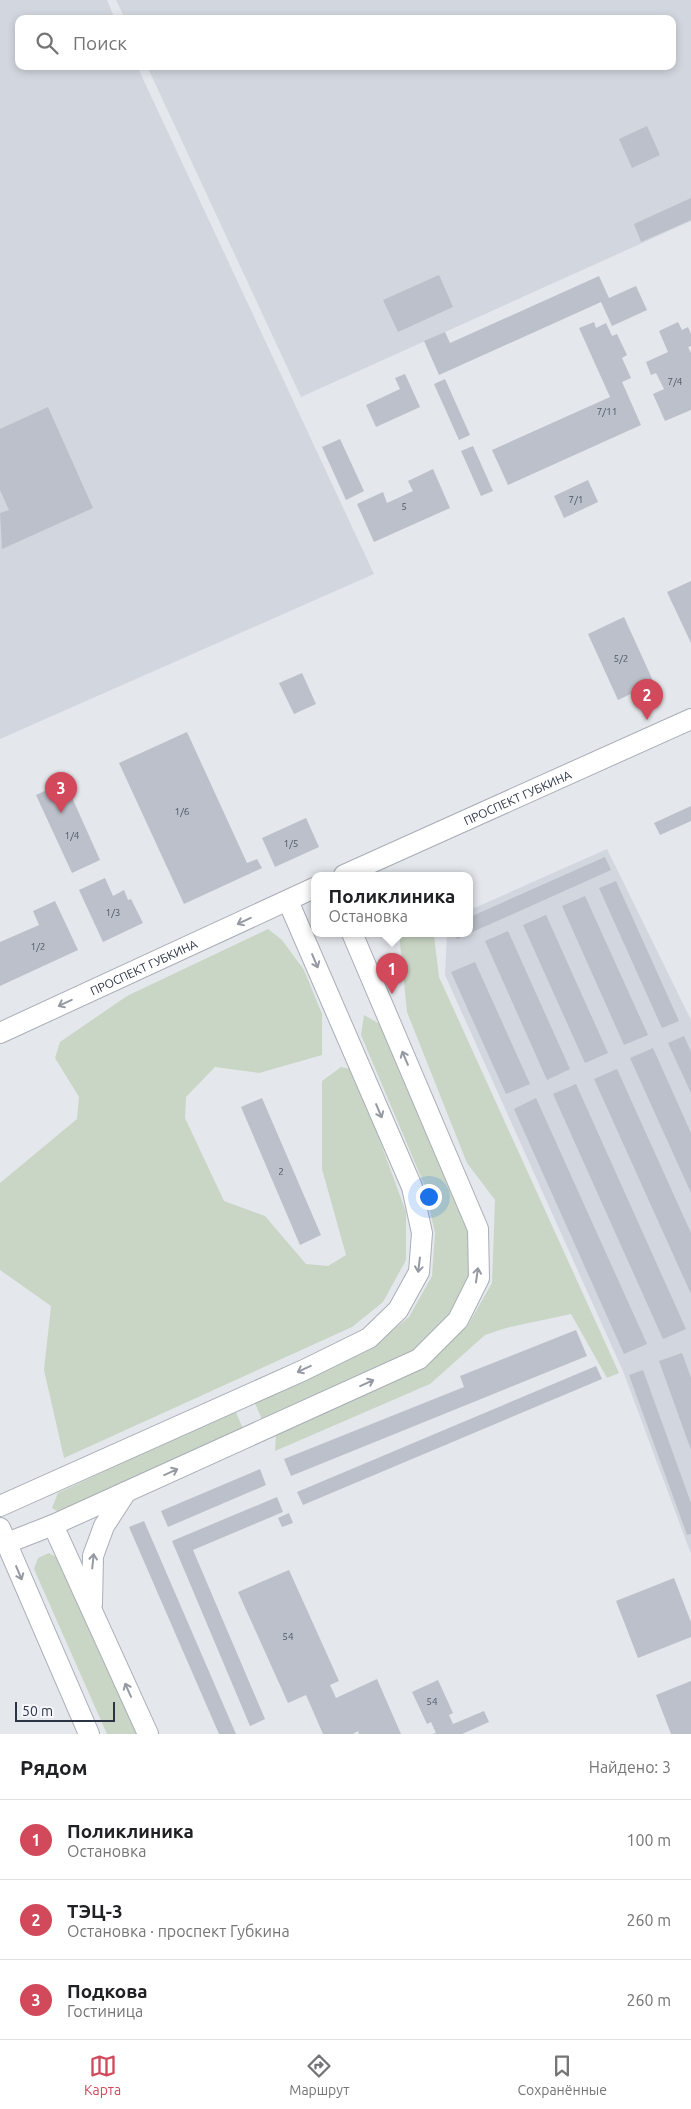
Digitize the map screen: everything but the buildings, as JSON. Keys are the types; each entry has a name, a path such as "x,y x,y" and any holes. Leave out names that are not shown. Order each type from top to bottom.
{"main road":[{"name":"ПРОСПЕКТ ГУБКИНА","path":"351,872 691,719"},
{"path":"373,872 375,868 397,852"},
{"name":"ПРОСПЕКТ ГУБКИНА","path":"0,1033 311,890"},
{"path":"0,1506 295,1374 368,1338 398,1310 419,1272 422,1233 412,1187 288,901"},
{"path":"89,1734 3,1536 53,1525 419,1360 458,1320 479,1278 478,1229 354,937"},
{"path":"368,937 377,991"},
{"path":"92,1610 93,1556 104,1526 126,1492"},
{"path":"53,1525 148,1734"}],"shaded area":[{"path":"0,0 107,0 113,15 15,15 15,70 139,70 374,574 0,739"},
{"path":"116,0 691,0 691,221 301,397 149,70 676,70 676,15 123,15"},
{"path":"607,849 691,1020 691,1554 623,1371 445,975 447,937 473,937 473,909"}],"green space":[{"path":"268,929 282,940 304,970 322,1014 322,1055 259,1073 215,1067 186,1097 185,1118 224,1201 265,1216 306,1264 328,1266 346,1255 322,1169 322,1081 341,1067 354,1070 406,1212 406,1260 383,1302 352,1327 64,1458 44,1370 51,1306 0,1270 0,1183 77,1119 79,1097 55,1058 60,1042 127,996"},
{"path":"399,937 434,937 439,977 619,1373 607,1378 571,1314 506,1328 485,1335 430,1384 275,1451 276,1433 427,1365 468,1325 492,1283 495,1200 467,1163 407,1012"},
{"path":"364,1015 385,1027 470,1230 472,1279 452,1316 416,1353 263,1422 254,1401 374,1345 409,1317 432,1276 435,1233 424,1184 361,1035"},
{"path":"235,1410 244,1431 62,1514 52,1508 58,1493"},
{"path":"49,1553 62,1560 140,1734 107,1734 34,1569 38,1558"}],"place":[{"name":"ТЭЦ-3","path":"647,720"},
{"name":"Подкова","path":"61,813"},
{"name":"Поликлиника","path":"392,994"}]}
